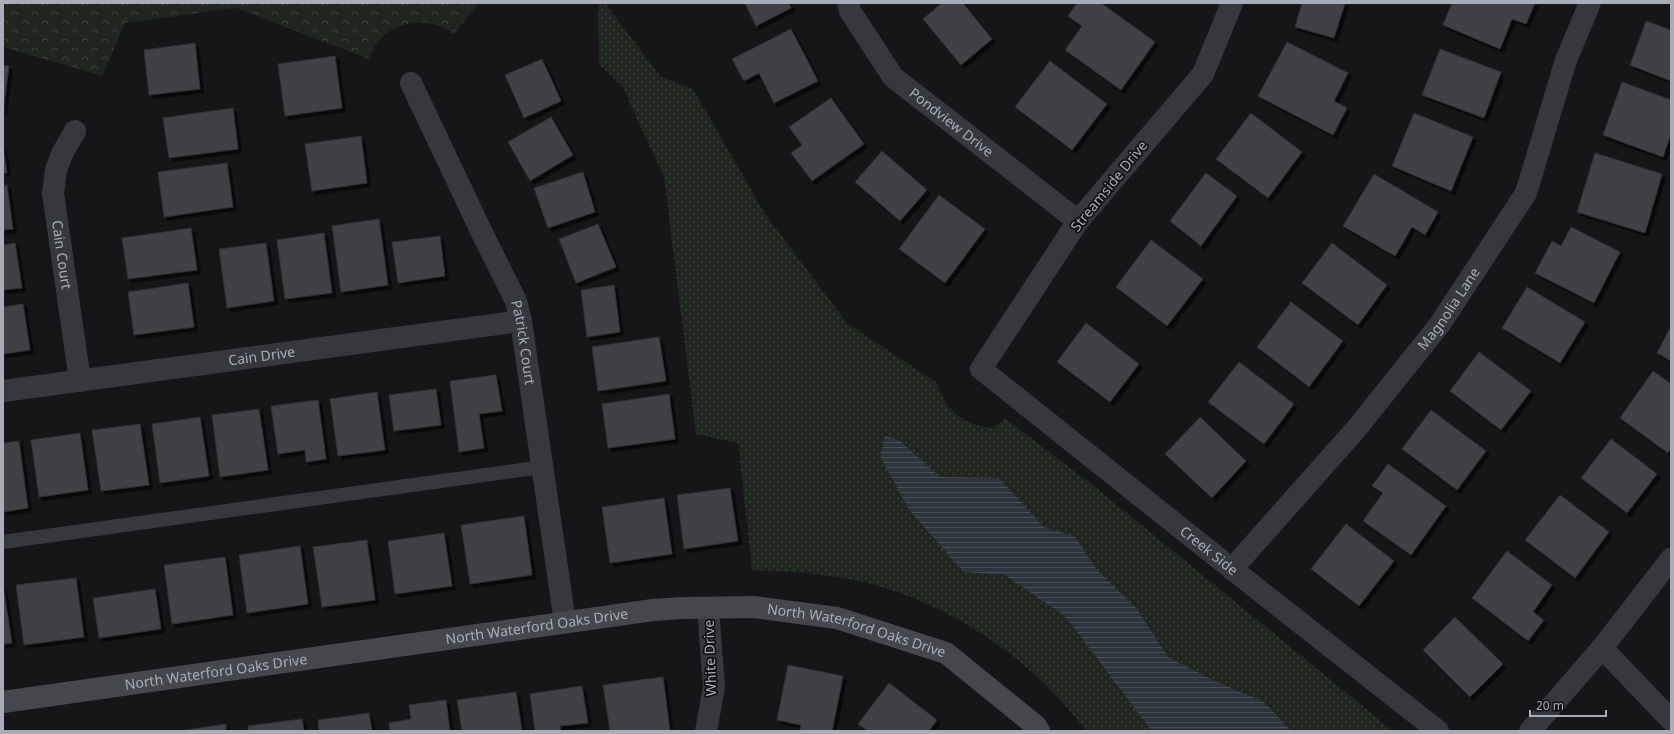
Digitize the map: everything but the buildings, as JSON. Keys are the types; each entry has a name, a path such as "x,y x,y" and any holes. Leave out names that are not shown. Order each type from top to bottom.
{"street":[{"name":"Pondview Drive","path":"848,3 850,12 893,77 1078,221"},
{"name":"Streamside Drive","path":"981,369 1078,221 1203,74 1232,3"},
{"name":"Magnolia Lane","path":"1232,570 1357,428 1440,324 1526,193 1566,60 1590,3"},
{"name":"Patrick Court","path":"411,83 516,301 521,321 565,622"},
{"name":"Cain Court","path":"75,132 63,152 56,170 53,193 80,381"},
{"name":"Cain Drive","path":"3,391 521,321"},
{"name":"Creek Side","path":"981,369 1232,570 1438,731"},
{"path":"1530,731 1602,648 1671,559"},
{"name":"North Waterford Oaks Drive","path":"3,702 652,610 754,607 837,618 946,653 1036,726 1039,731"},
{"name":"White Drive","path":"706,731 714,687 708,608"},
{"path":"1602,648 1671,720"}],"lane":[{"path":"3,542 542,467"}],"green space":[{"path":"3,3 479,3 454,34 443,27 430,24 417,23 405,25 393,29 383,37 374,47 369,59 236,8 125,23 102,76 3,47"},
{"path":"599,3 605,3 661,77 693,89 765,214 848,324 937,383 945,402 964,420 973,424 993,428 1005,418 1095,487 1393,731 1086,731 1065,705 1041,680 1015,658 987,637 958,619 927,604 895,591 849,579 808,573 752,570 738,443 696,434 664,177 622,86 599,64"}],"shaded area":[{"path":"885,436 899,440 940,477 999,478 1045,528 1075,536 1096,569 1137,609 1168,657 1219,683 1264,702 1291,731 1152,731 1065,616 1005,575 964,572 909,510 880,456"}]}
